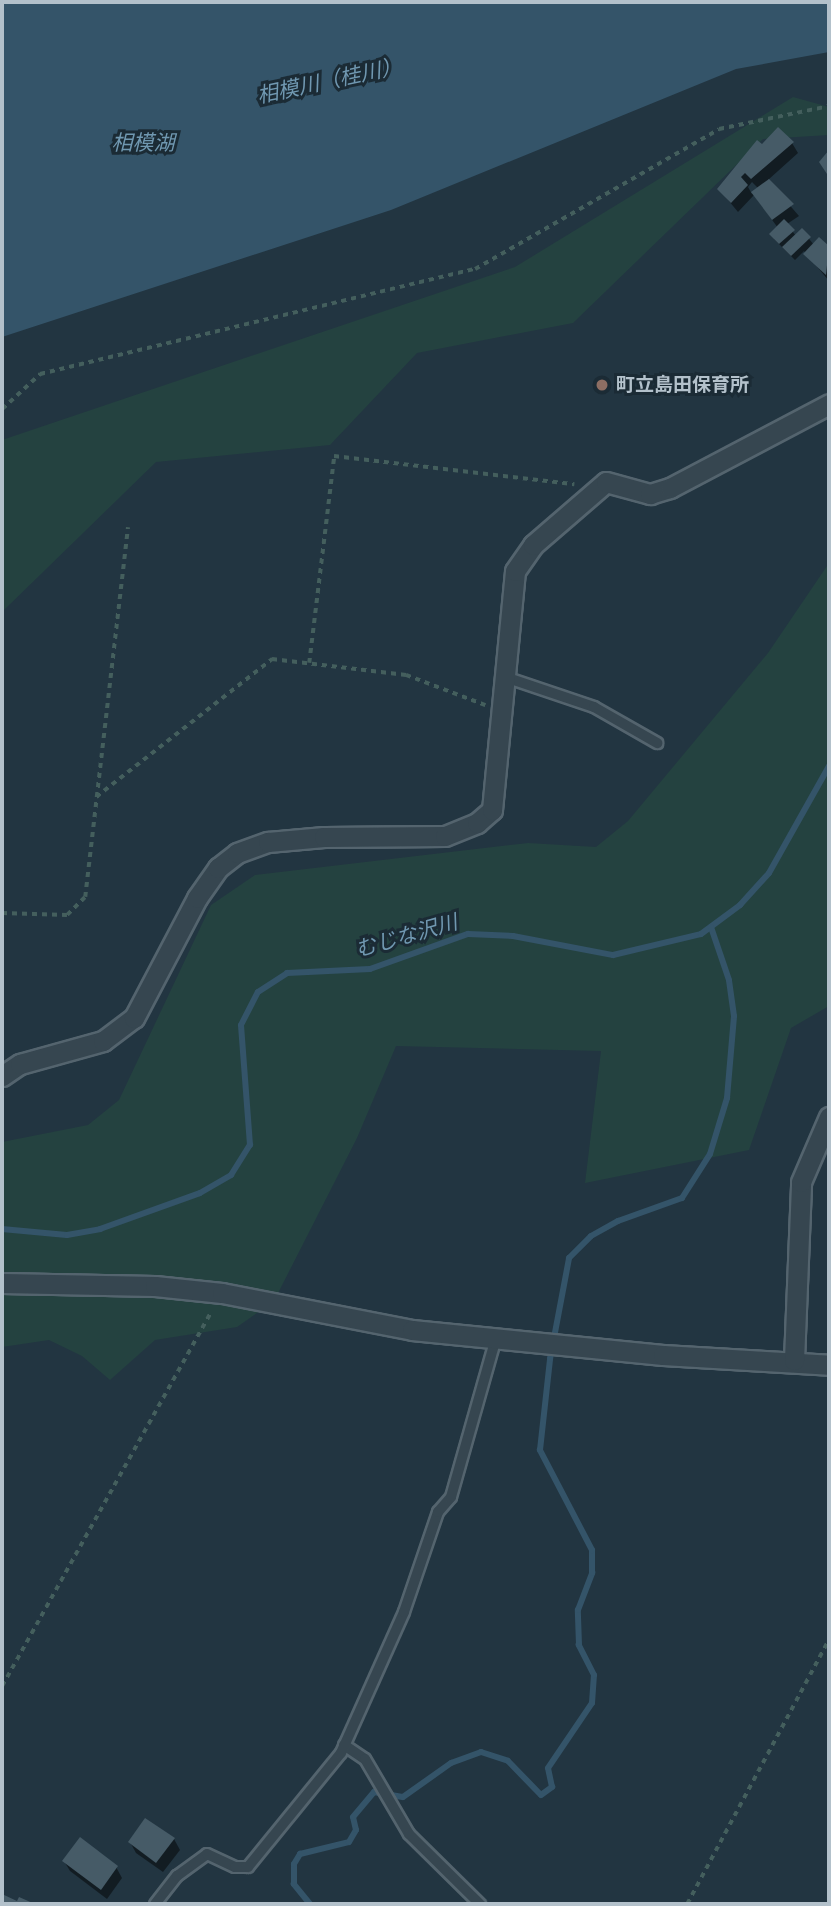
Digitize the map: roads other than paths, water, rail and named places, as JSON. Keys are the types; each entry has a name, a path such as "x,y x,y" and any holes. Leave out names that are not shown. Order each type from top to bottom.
{"street":[{"path":"2,1076 20,1064 103,1041 134,1018 197,898 218,868 237,853 268,842 313,838 445,836 477,823 492,810 515,571 533,545 606,482 650,494 670,488 829,404"},
{"path":"794,1360 801,1182 829,1117"},
{"path":"2,1283 155,1286 222,1293 412,1330 663,1355 794,1360 829,1365"}],"lane":[{"path":"505,677 583,702 657,743"},
{"path":"155,1904 177,1877 207,1854 235,1867 248,1867 344,1745 404,1612 438,1512 451,1497 496,1337"},
{"path":"344,1745 365,1759 409,1834 480,1904"}],"water":[{"name":"相模湖","path":"2,2 829,2 829,52 736,69 391,210 2,337"}],"waterway":[{"name":"むじな沢川","path":"2,1229 67,1235 100,1229 200,1193 231,1175 250,1145 241,1025 258,992 287,973 370,969 468,934 513,936 613,955 701,934 740,905 769,873 829,766"},
{"path":"310,1904 294,1884 294,1864 300,1854 349,1842 356,1830 353,1817 374,1792 403,1797 451,1763 481,1752 508,1761 541,1795 552,1787 548,1768 592,1703 594,1675 579,1645 578,1610 592,1573 592,1550 540,1450 550,1359 569,1258 591,1236 618,1221 682,1198 710,1154 727,1098 734,1016 729,980 711,927"}],"place":[{"name":"町立島田保育所","path":"602,385"}],"water label":[{"name":"相模川（桂川）","path":"329,80"}]}
